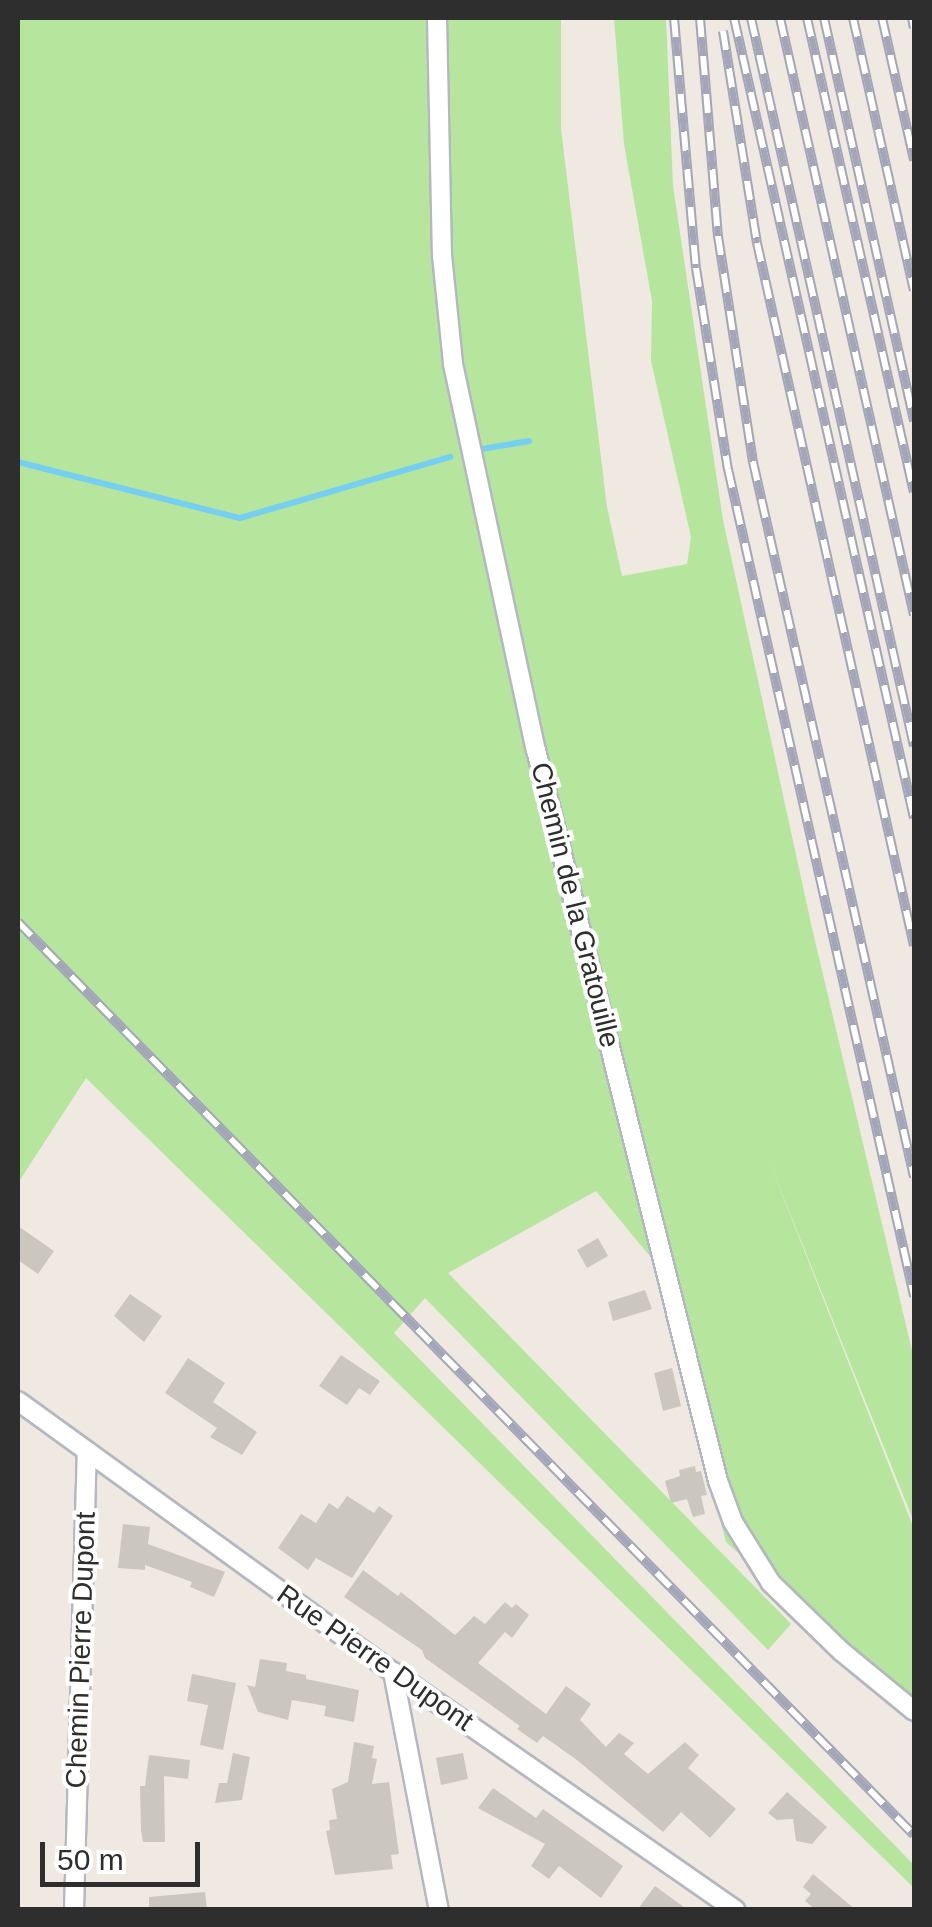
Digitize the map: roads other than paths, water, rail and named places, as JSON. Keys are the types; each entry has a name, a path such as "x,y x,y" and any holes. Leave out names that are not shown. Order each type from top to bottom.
{"street":[{"name":"Chemin de la Gratouille","path":"437,18 442,255 453,364 536,750 718,1481 734,1522 771,1582 842,1651 914,1712"},
{"name":"Rue Pierre Dupont","path":"18,1401 393,1672 736,1910"},
{"name":"Chemin Pierre Dupont","path":"74,1910 87,1451"},
{"path":"393,1672 439,1910"}],"waterway":[{"path":"476,450 529,441"},
{"path":"18,462 240,518 450,457"}],"railway":[{"path":"674,18 696,268 728,469 914,1296"},
{"path":"700,18 718,236 753,462 914,1177"},
{"path":"734,18 914,818"},
{"path":"751,18 914,746"},
{"path":"780,18 914,615"},
{"path":"807,18 914,492"},
{"path":"824,18 914,421"},
{"path":"853,18 914,290"},
{"path":"882,18 914,160"},
{"path":"912,18 914,28"},
{"path":"723,31 757,243 914,946"},
{"path":"18,922 914,1835"}]}
